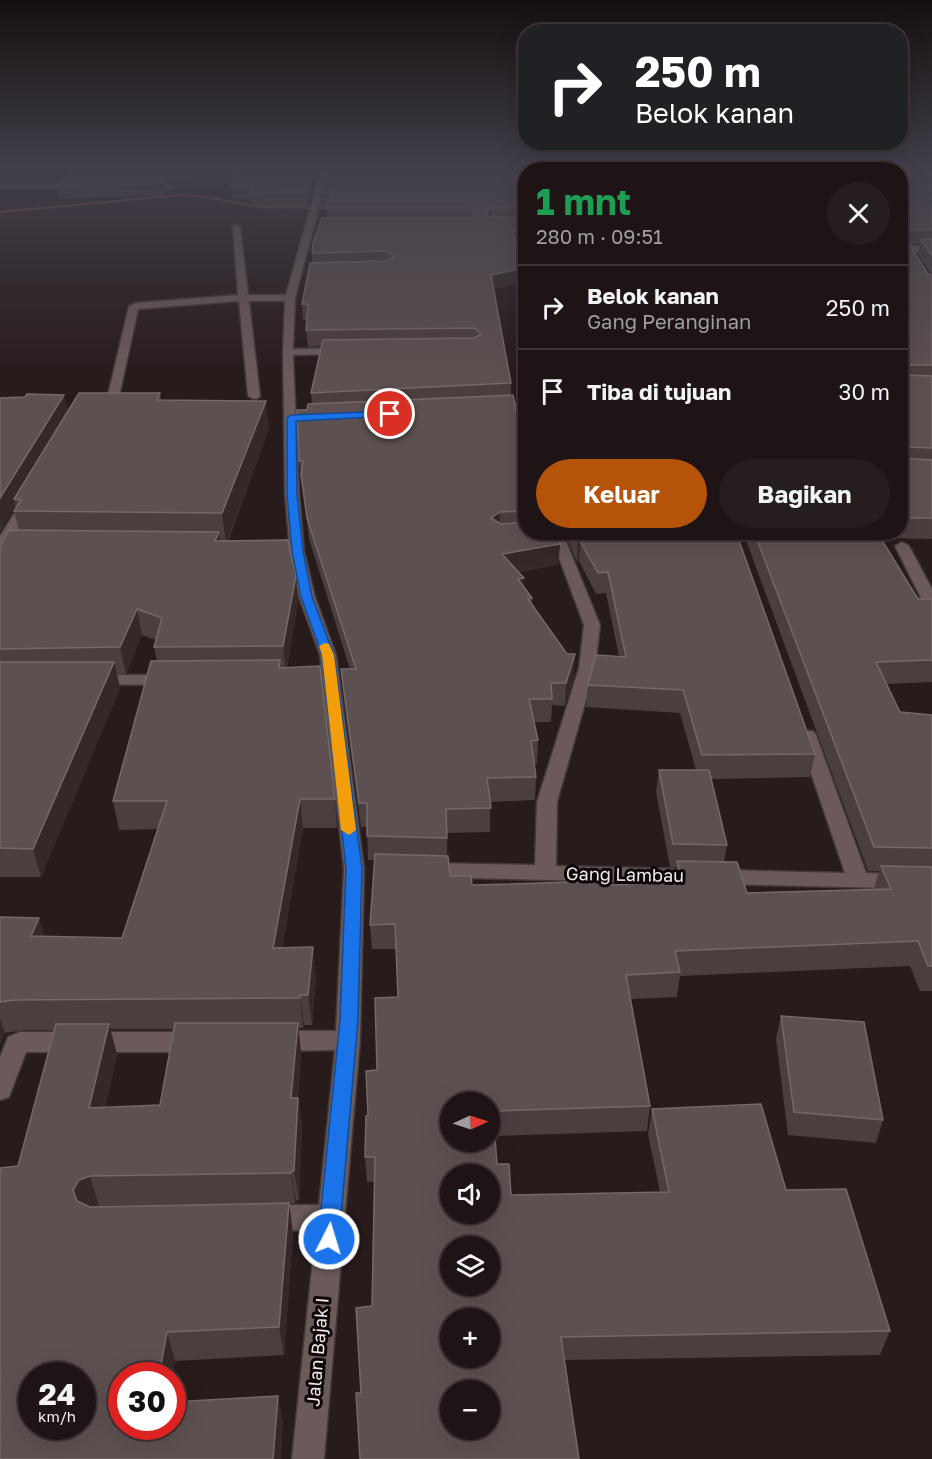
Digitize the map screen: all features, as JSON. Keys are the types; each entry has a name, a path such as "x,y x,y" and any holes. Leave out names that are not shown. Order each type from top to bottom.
{"street":[{"path":"237,237 255,396"},
{"name":"Jalan Bajak I","path":"308,1459 348,1040 354,868 321,677 328,655 291,551 297,418 288,352 296,284 309,237"},
{"path":"908,249 932,249"},
{"path":"908,253 914,259"},
{"path":"87,411 113,397 133,308 140,304 242,298 296,284"},
{"path":"288,352 358,351"},
{"path":"479,408 518,406"},
{"path":"0,548 35,490"},
{"path":"545,873 548,802 587,668 592,626 559,540"},
{"path":"902,546 932,604"},
{"path":"0,548 23,548"},
{"path":"83,681 188,680"},
{"path":"802,723 858,881"},
{"path":"354,868 378,869"},
{"name":"Gang Lambau","path":"402,870 932,882"},
{"path":"255,1041 348,1040"},
{"path":"0,1090 17,1044 20,1042 220,1042"},
{"path":"238,1218 331,1217"}],"building":[{"path":"315,237 514,237 518,251 518,269 491,275 511,383 311,393 323,340 474,338 481,334 474,328 306,330 308,304 302,304 310,263 386,261 394,257 386,251 312,253"},
{"path":"932,239 932,256 921,240"},
{"path":"908,242 928,274 932,276 932,365 908,365"},
{"path":"908,375 932,376 932,448 908,447"},
{"path":"79,393 160,393 157,400 266,401 222,513 14,511 21,500 14,499"},
{"path":"27,394 64,395 0,498 0,398 25,397"},
{"path":"513,395 518,422 518,511 500,512 491,518 501,524 518,523 518,540 558,540 560,544 502,554 524,578 518,579 532,598 528,599 567,654 575,654 566,683 551,683 552,699 529,699 538,740 531,741 536,777 487,778 491,808 446,809 447,838 367,836 367,803 359,803 341,669 356,669 307,518 301,475 303,461 299,461 297,410 307,410 308,404"},
{"path":"908,458 932,460 932,518 908,518"},
{"path":"9,530 219,532 215,541 288,540 296,576 283,646 154,647 162,618 137,609 120,647 0,649 0,546"},
{"path":"739,540 815,754 702,755 683,690 588,685 596,655 626,657 608,572 598,573 578,541"},
{"path":"757,540 882,540 918,599 932,599 932,660 876,662 900,712 932,715 932,848 874,847"},
{"path":"280,660 279,668 320,666 335,799 300,799 273,948 313,947 308,995 300,995 300,998 14,1000 0,1002 0,917 39,918 31,936 122,938 167,801 113,801 151,661"},
{"path":"0,662 114,662 33,849 0,848"},
{"path":"659,770 709,770 727,845 673,844"},
{"path":"375,854 448,856 450,876 471,876 472,885 609,881 609,885 682,883 677,861 737,862 747,893 891,889 881,866 932,867 932,966 928,966 918,941 675,951 680,972 626,975 650,1106 500,1111 500,1092 440,1092 440,1152 496,1152 497,1164 440,1164 440,1224 500,1224 500,1164 509,1164 511,1195 669,1192 652,1109 761,1104 786,1190 846,1189 890,1331 561,1337 579,1459 360,1459 356,1393 361,1393 356,1308 372,1306 375,1157 365,1157 366,1116 368,1115 366,1071 377,1070 375,998 398,997 395,924 370,925"},
{"path":"781,1016 864,1022 883,1120 794,1112"},
{"path":"175,1023 298,1023 291,1098 298,1098 294,1171 291,1173 90,1176 79,1180 73,1190 77,1201 90,1207 289,1203 279,1327 167,1332 162,1362 108,1362 108,1440 186,1440 186,1401 278,1396 273,1459 0,1459 0,1168 18,1166 56,1024 109,1024 89,1108 160,1105"}],"slow traffic":[{"path":"325,646 328,655 349,830"}],"route":[{"path":"329,1239 349,1020 354,868 328,655 307,597 297,551 292,494 291,418 390,414"}]}
